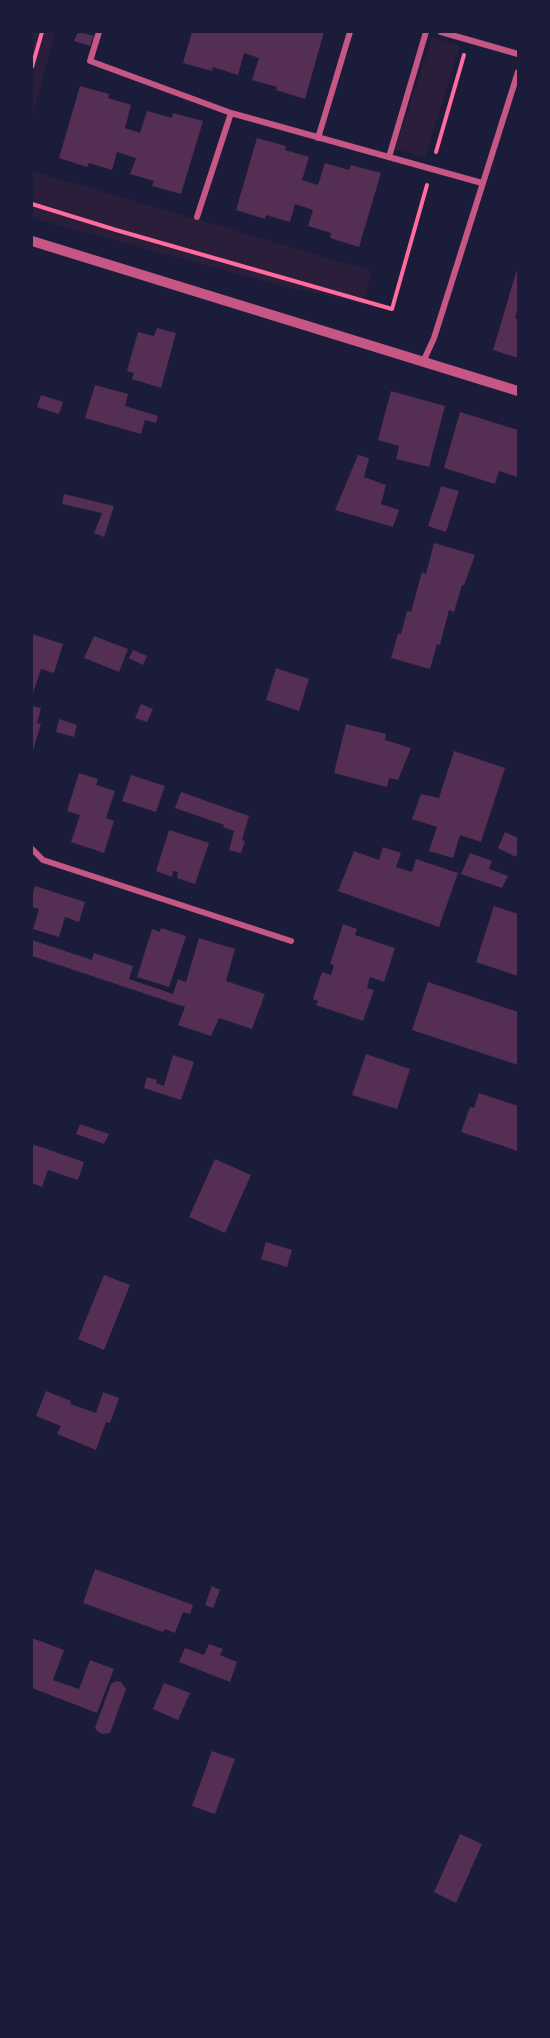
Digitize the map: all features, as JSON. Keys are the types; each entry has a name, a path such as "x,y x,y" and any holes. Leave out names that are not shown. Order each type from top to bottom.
{"street":[{"path":"99,32 90,61 231,113 483,183"},
{"path":"318,138 350,32"},
{"path":"389,157 426,32"},
{"path":"441,32 519,54"},
{"path":"423,362 434,338 519,72"},
{"path":"197,217 231,113"},
{"path":"32,241 519,391"},
{"path":"32,849 43,860 291,941"}],"path":[{"path":"32,67 42,32"},
{"path":"32,204 392,309"}],"shaded area":[{"path":"32,32 55,32 32,119"},
{"path":"432,37 460,46 425,157 395,149"},
{"path":"32,171 372,271 363,304 271,283 32,218"}],"building":[{"path":"78,32 94,36 90,46 74,41"},
{"path":"192,32 324,32 305,99 276,90 277,87 252,80 259,58 244,53 238,75 213,67 212,71 183,63"},
{"path":"80,86 109,94 108,98 131,105 125,128 140,133 147,111 172,118 173,113 203,121 181,194 152,186 154,181 130,174 136,158 117,152 112,170 89,163 87,167 59,158"},
{"path":"257,138 286,146 285,150 309,157 302,180 318,185 325,163 349,170 351,165 381,173 359,247 330,238 331,233 308,226 313,210 295,204 290,222 266,215 265,219 236,210"},
{"path":"518,266 518,307 515,318 518,319 518,358 493,350"},
{"path":"157,328 176,333 161,388 132,379 134,373 127,371 138,332 154,336"},
{"path":"95,385 128,394 125,406 158,416 156,423 145,420 141,434 85,418"},
{"path":"391,391 445,406 429,467 396,459 399,446 378,440"},
{"path":"41,395 63,402 59,414 37,407"},
{"path":"460,412 518,430 518,477 499,471 495,484 444,468"},
{"path":"358,455 369,458 364,477 386,485 381,504 399,510 393,527 335,510"},
{"path":"441,486 459,491 446,532 428,526"},
{"path":"64,494 114,506 104,537 94,533 102,513 62,504"},
{"path":"434,543 475,555 464,585 462,585 454,612 449,610 440,645 437,644 430,669 391,658 407,611 411,612 422,572 426,574"},
{"path":"32,634 63,644 54,673 41,669 32,696"},
{"path":"94,636 128,649 119,672 84,658"},
{"path":"133,650 147,656 143,665 129,658"},
{"path":"276,668 309,679 299,711 266,700"},
{"path":"141,704 153,709 147,722 135,718"},
{"path":"32,706 41,708 37,723 41,724 32,753"},
{"path":"59,719 77,725 74,737 56,732"},
{"path":"346,724 386,734 385,740 411,748 398,780 389,778 387,787 334,773"},
{"path":"454,751 505,768 481,842 460,835 453,858 429,851 437,827 412,819 421,794 439,798"},
{"path":"79,773 98,779 96,785 115,791 106,818 114,821 104,853 71,842 80,815 67,811"},
{"path":"131,775 165,786 156,812 122,801"},
{"path":"181,792 249,816 241,853 229,850 234,831 223,827 224,825 175,808"},
{"path":"169,830 209,843 195,884 177,878 178,872 173,871 172,877 156,871"},
{"path":"505,832 518,838 516,857 498,848"},
{"path":"383,847 401,853 396,867 412,872 416,859 458,873 439,927 338,891 354,851 379,860"},
{"path":"470,853 492,861 489,869 508,876 502,888 461,874"},
{"path":"35,886 85,902 79,922 65,917 59,937 33,929 39,909 32,907"},
{"path":"494,906 518,914 518,976 476,962"},
{"path":"343,924 357,929 355,935 395,948 384,982 370,977 367,988 374,990 363,1021 316,1005 318,1001 313,999 322,972 331,975 334,965 330,964"},
{"path":"161,928 186,936 169,987 137,977 152,929 160,932"},
{"path":"199,938 235,949 226,981 265,994 252,1029 219,1018 211,1036 178,1025 185,1007 32,956 32,940 92,960 94,953 133,966 129,979 173,994 178,979 186,982"},
{"path":"428,982 518,1012 518,1065 412,1030"},
{"path":"366,1054 410,1069 397,1109 352,1095"},
{"path":"173,1055 194,1062 181,1100 144,1088 147,1077 157,1080 156,1083 164,1086"},
{"path":"479,1093 518,1106 518,1151 461,1132 470,1107 474,1108"},
{"path":"80,1124 109,1134 104,1144 76,1134"},
{"path":"32,1144 84,1162 78,1180 48,1170 42,1187 32,1183"},
{"path":"215,1159 251,1175 225,1233 189,1217"},
{"path":"266,1242 292,1250 287,1267 261,1259"},
{"path":"104,1275 130,1285 104,1350 78,1339"},
{"path":"46,1391 71,1401 70,1404 96,1413 103,1392 119,1398 110,1423 106,1422 96,1450 57,1434 61,1426 36,1416"},
{"path":"95,1569 193,1605 190,1614 183,1612 175,1633 165,1629 163,1632 83,1603"},
{"path":"212,1586 220,1590 213,1608 205,1605"},
{"path":"32,1638 64,1650 53,1680 79,1689 90,1660 114,1669 97,1713 32,1688"},
{"path":"209,1644 223,1649 220,1655 237,1662 230,1682 179,1662 185,1648 204,1655"},
{"path":"116,1681 121,1682 126,1689 110,1733 103,1734 95,1728 111,1684"},
{"path":"164,1683 190,1693 178,1720 153,1709"},
{"path":"212,1751 235,1759 215,1814 192,1806"},
{"path":"460,1834 482,1844 456,1903 434,1892"}]}
